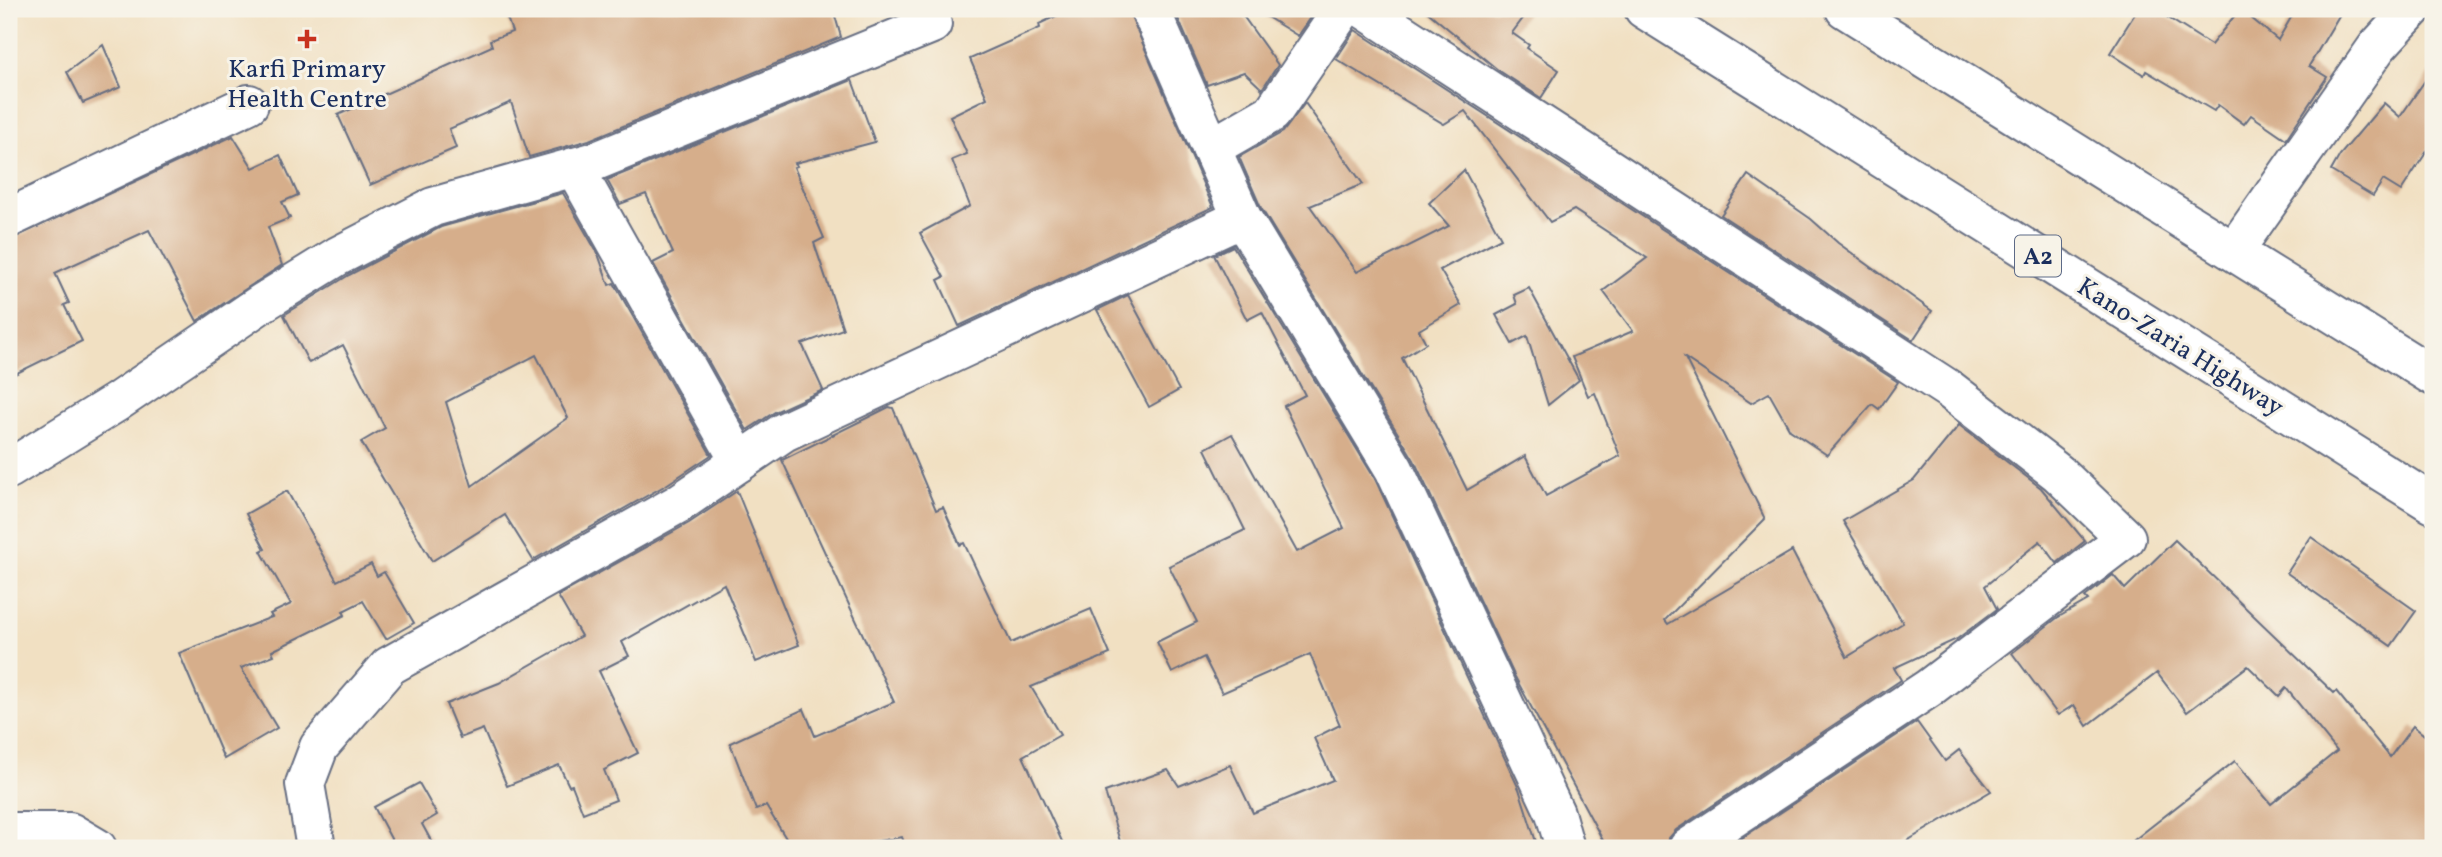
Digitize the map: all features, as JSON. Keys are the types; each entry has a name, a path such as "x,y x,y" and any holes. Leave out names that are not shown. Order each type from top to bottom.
{"main road":[{"path":"1150,9 1242,218 1394,469 1555,813 1564,848"},
{"path":"1211,148 1272,113 1343,9"},
{"path":"1364,9 1950,390 2058,473 2126,538 1929,688 1688,848"},
{"name":"Kano-Zaria Highway","path":"1644,9 2433,504"},
{"path":"1845,9 2433,376"},
{"path":"2234,251 2377,47 2412,9"},
{"path":"9,469 338,256 433,207 596,161 932,24"},
{"path":"9,218 249,104"},
{"path":"574,167 740,462"},
{"path":"316,848 304,784 319,747 389,667 592,555 678,504 784,432 1242,218"},
{"path":"9,832 71,832 97,848"}],"building":[{"path":"504,9 833,9 841,37 589,140 529,157 511,102 449,129 456,148 370,185 338,115 492,46 490,40 512,32"},
{"path":"1071,9 1128,9 1213,207 959,326 938,280 944,277 920,233 970,206 952,160 967,154 950,116 987,98 970,59 1040,28 1039,24"},
{"path":"1174,9 1238,9 1278,65 1262,89 1244,72 1207,85"},
{"path":"1254,9 1317,9 1298,36"},
{"path":"1424,9 1530,9 1512,33 1529,45 1527,48 1559,70 1541,98 1498,70"},
{"path":"2138,9 2154,9 2211,45 2240,9 2278,40 2296,9 2343,9 2309,66 2327,77 2286,139 2251,115 2244,124 2218,105 2214,111 2146,71 2144,75 2110,53"},
{"path":"1355,30 1898,382 1879,409 1872,404 1827,455 1790,430 1769,393 1751,403 1685,358 1765,519 1665,620 1668,624 1792,551 1847,657 1903,623 1843,521 1914,480 1959,425 2041,488 2085,541 2057,563 2040,541 1985,586 1997,609 1957,639 1894,668 1901,680 1676,830 1669,838 1666,848 1607,848 1514,675 1414,460 1261,208 1239,157 1283,132 1305,103 1363,184 1310,206 1357,272 1449,226 1429,203 1464,170 1501,238 1440,270 1461,305 1419,330 1426,343 1402,358 1467,490 1525,456 1546,496 1620,456 1595,393 1588,396 1572,357 1633,331 1603,291 1647,258 1574,210 1550,222 1465,111 1444,124 1336,59"},
{"path":"103,45 121,87 83,103 67,72"},
{"path":"2433,69 2433,142 2401,191 2383,180 2373,196 2331,171 2340,155 2384,103 2400,117"},
{"path":"852,80 875,142 795,163 797,166 794,167 824,238 814,243 843,329 802,344 823,390 775,412 747,430 653,263 673,253 646,194 620,204 607,180"},
{"path":"233,136 253,168 280,155 298,195 282,202 290,218 268,227 282,265 197,321 149,230 55,273 69,303 64,305 82,341 9,377 9,240"},
{"path":"1748,175 1932,311 1913,340 1721,215"},
{"path":"563,193 598,254 609,285 614,283 711,455 666,485 533,560 505,515 432,561 361,442 385,428 343,345 309,363 284,315 349,275 441,227","holes":["536,355 568,418 472,486 446,402"]},
{"path":"1233,246 1375,479 1519,789 1538,848 1122,848 1105,792 1168,770 1179,786 1230,765 1253,813 1333,780 1314,738 1340,725 1310,654 1222,693 1204,657 1172,673 1157,642 1197,622 1169,566 1245,530 1205,449 1232,434 1297,552 1344,528 1284,406 1305,395 1262,312 1247,320 1214,255"},
{"path":"1529,288 1579,380 1548,405 1527,336 1512,344 1496,315 1517,304 1514,295"},
{"path":"1128,295 1179,390 1149,407 1097,310"},
{"path":"889,407 893,408 936,510 943,507 960,545 964,543 1011,643 1091,609 1110,654 1031,687 1060,735 1023,756 1065,848 906,848 902,837 836,848 792,848 766,806 756,810 730,743 804,709 815,736 894,702 782,460"},
{"path":"287,491 337,581 371,564 377,576 384,572 414,623 386,639 363,601 343,611 345,615 272,651 274,655 241,668 277,728 224,759 179,653 272,617 270,614 291,604 261,551 265,549 246,514"},
{"path":"737,491 799,645 756,662 724,584 622,642 629,656 599,671 638,753 604,770 616,800 583,813 572,785 569,786 559,765 507,786 483,729 460,738 446,704 499,683 581,636 558,596 689,523"},
{"path":"2311,537 2416,611 2391,646 2287,573"},
{"path":"2175,540 2334,693 2336,691 2390,757 2413,726 2433,742 2433,848 2124,848 2235,761 2271,804 2337,751 2286,688 2279,696 2248,666 2187,712 2157,673 2087,726 2074,705 2058,715 2012,653 2057,618 2088,600 2085,597 2113,575 2125,589"},
{"path":"1917,722 1945,761 1959,750 1991,791 1895,848 1727,848"},
{"path":"419,783 437,815 422,824 435,848 396,848 374,807"}],"place":[{"name":"Karfi Primary Health Centre","path":"307,39"}]}
